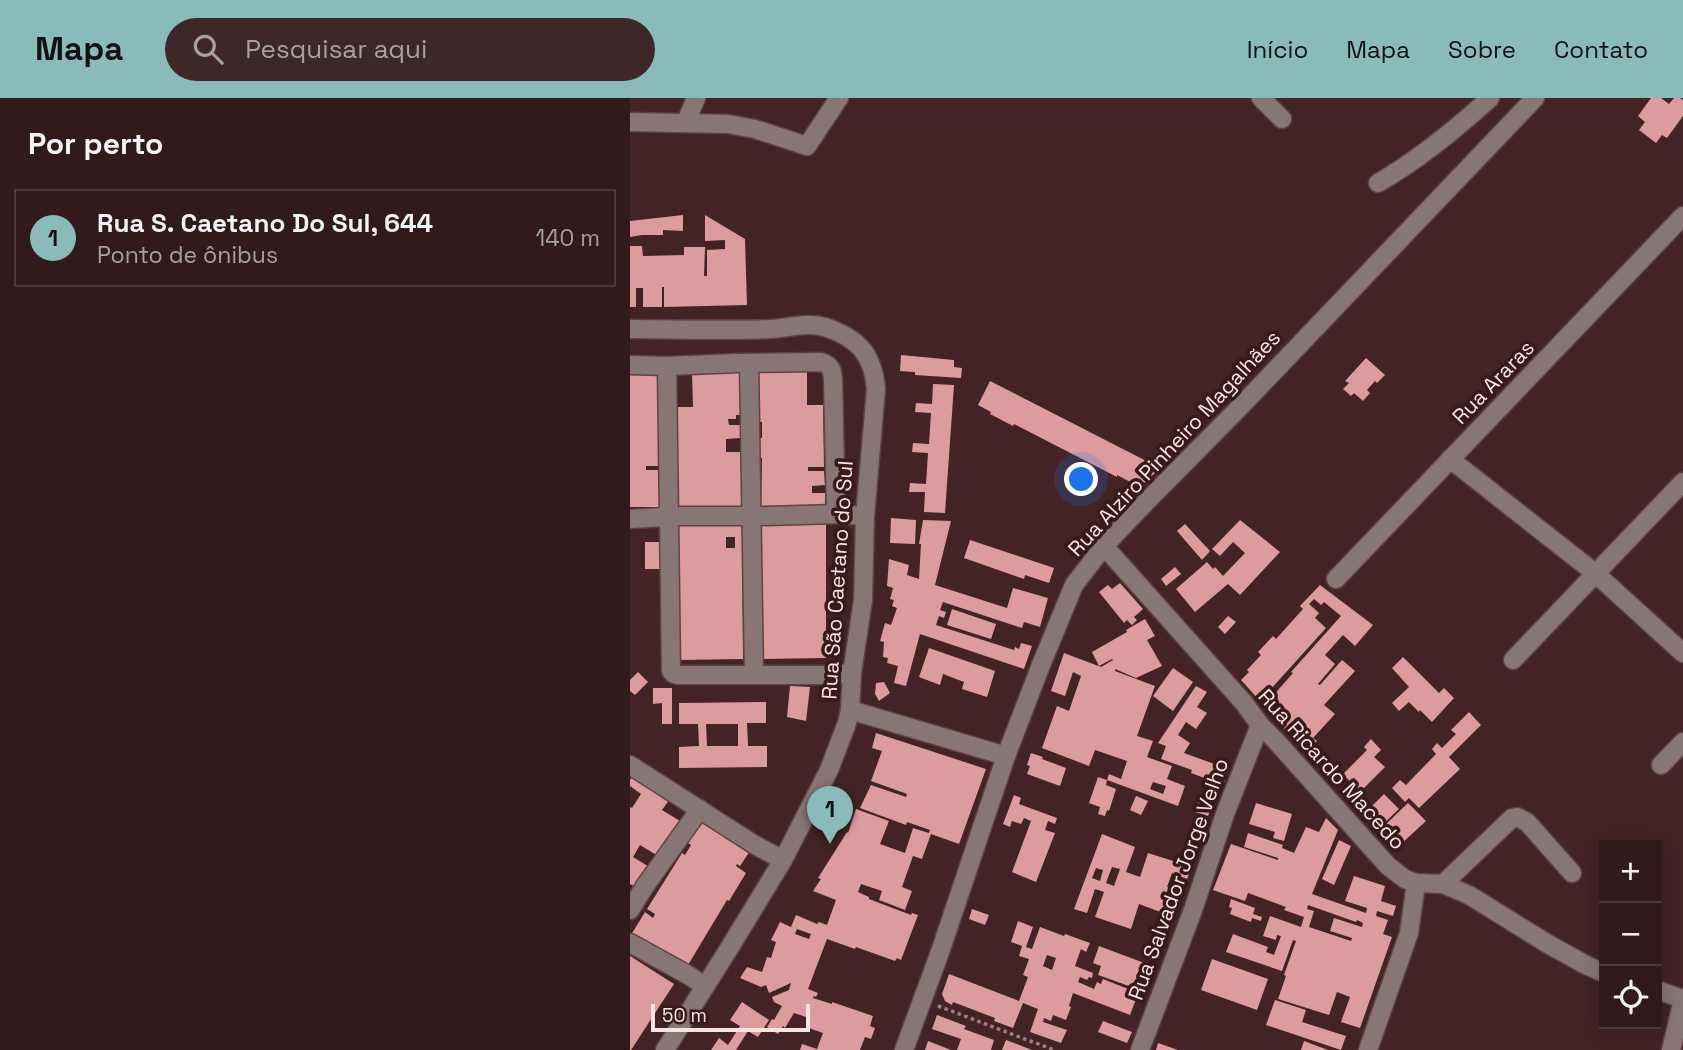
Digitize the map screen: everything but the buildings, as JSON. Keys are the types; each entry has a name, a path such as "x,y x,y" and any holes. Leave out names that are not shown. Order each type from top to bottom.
{"street":[{"path":"686,122 696,98"},
{"path":"630,122 728,124 755,129 807,146 839,98"},
{"path":"1261,98 1282,119"},
{"path":"1378,183 1416,158 1490,98"},
{"name":"Rua Alziro Pinheiro Magalhães","path":"904,1050 1006,756 1069,597 1084,570 1104,546 1535,98"},
{"name":"Rua Araras","path":"1336,579 1683,216"},
{"name":"Rua São Caetano do Sul","path":"630,329 823,326 858,344 871,360 876,388 865,516 863,600 852,673 850,710 828,770 783,860 665,1050"},
{"path":"749,363 754,674"},
{"name":"Rua São Caetano do Sul","path":"630,365 827,364 832,369 834,379 836,514"},
{"path":"667,366 671,671 678,675 727,676 852,673"},
{"path":"1450,459 1595,573 1683,653"},
{"path":"1513,660 1683,482"},
{"path":"630,520 682,516 865,516"},
{"name":"Rua Ricardo Macedo","path":"1104,546 1244,703 1260,725 1388,866 1405,879 1416,883"},
{"path":"850,710 1006,756"},
{"name":"Rua Salvador Jorge Velho","path":"1140,1050 1260,725"},
{"path":"1661,765 1683,742"},
{"path":"630,765 783,860"},
{"path":"630,910 700,809"},
{"path":"1443,884 1512,818 1517,817 1527,822 1572,873"},
{"path":"1368,1050 1409,933 1416,883 1443,884 1469,895 1548,944 1599,971"},
{"path":"630,943 705,986"},
{"path":"1662,992 1683,1000 1671,1050"}],"path":[{"path":"923,999 1054,1050"}],"place":[{"name":"Rua S. Caetano Do Sul, 644","path":"830,844"}]}
